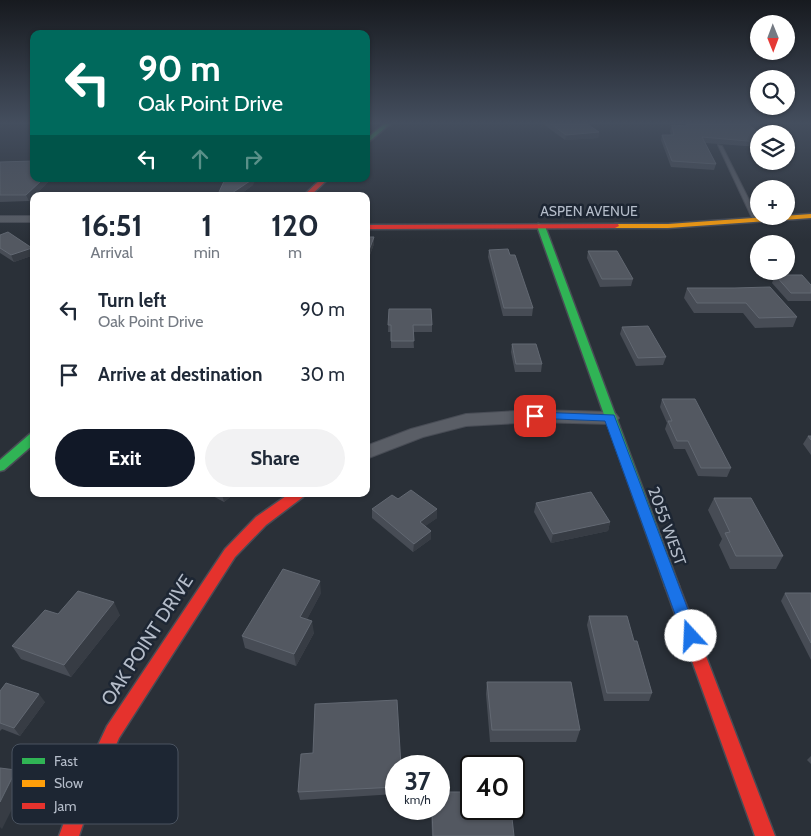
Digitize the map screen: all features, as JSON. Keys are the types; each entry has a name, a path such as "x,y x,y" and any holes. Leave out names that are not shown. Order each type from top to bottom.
{"street":[{"path":"310,192 322,182"},
{"name":"ASPEN AVENUE","path":"795,217 811,216"},
{"path":"0,220 30,219"},
{"name":"ASPEN AVENUE","path":"370,227 668,226 750,220"},
{"name":"2055 WEST","path":"541,226 765,836"},
{"path":"370,451 417,433 466,420 535,416 610,418"},
{"path":"0,467 30,441"},
{"name":"OAK POINT DRIVE","path":"108,744 113,732 230,553 261,521 294,497"},
{"name":"OAK POINT DRIVE","path":"69,836 73,824"}],"lane":[{"path":"728,163 750,208"}],"building":[{"path":"0,163 30,163 30,182 40,182 26,195 0,195"},
{"path":"224,182 248,182 234,192 219,192"},
{"path":"8,232 30,247 30,249 11,255 0,248 0,235"},
{"path":"370,237 374,237 370,248"},
{"path":"508,249 510,255 515,255 533,308 504,308 489,250"},
{"path":"588,251 617,251 633,279 602,279"},
{"path":"795,275 802,275 811,285 811,293 791,293 779,280 795,280"},
{"path":"770,287 797,317 759,318 746,303 697,303 687,288 734,288"},
{"path":"389,309 431,309 432,325 413,325 414,341 391,341 391,325 388,325"},
{"path":"648,326 666,357 638,358 622,327"},
{"path":"512,344 536,344 542,364 516,364"},
{"path":"662,399 695,399 731,468 701,468 688,441 677,441 668,421 672,421"},
{"path":"411,490 437,509 420,522 431,531 414,544 372,509 392,495 398,499"},
{"path":"591,492 610,522 553,534 536,503"},
{"path":"714,498 751,498 783,556 736,556 725,533 730,532"},
{"path":"283,569 320,581 300,617 312,621 294,654 242,636"},
{"path":"78,591 114,602 64,665 12,646 45,610 58,614"},
{"path":"785,593 811,593 811,643"},
{"path":"589,616 627,616 634,641 637,641 652,693 607,693"},
{"path":"487,682 571,682 580,730 492,730"},
{"path":"6,683 39,694 14,728 0,723 0,691"},
{"path":"397,700 400,755 385,755 385,788 298,792 301,754 313,753 315,704"},
{"path":"0,768 12,770 12,778 0,802"},
{"path":"450,792 460,792 460,820 512,820 514,836 433,836 432,820 450,820"}],"traffic: fast":[{"path":"541,226 672,586"},
{"path":"0,467 30,441"}],"traffic: slow":[{"path":"615,226 668,226 811,216"}],"traffic: jam":[{"path":"310,192 322,182"},
{"path":"370,227 615,226"},
{"path":"108,744 113,732 230,553 261,521 294,497"},
{"path":"672,586 765,836"},
{"path":"69,836 73,824"}],"route":[{"path":"535,416 610,418 691,636"}]}
